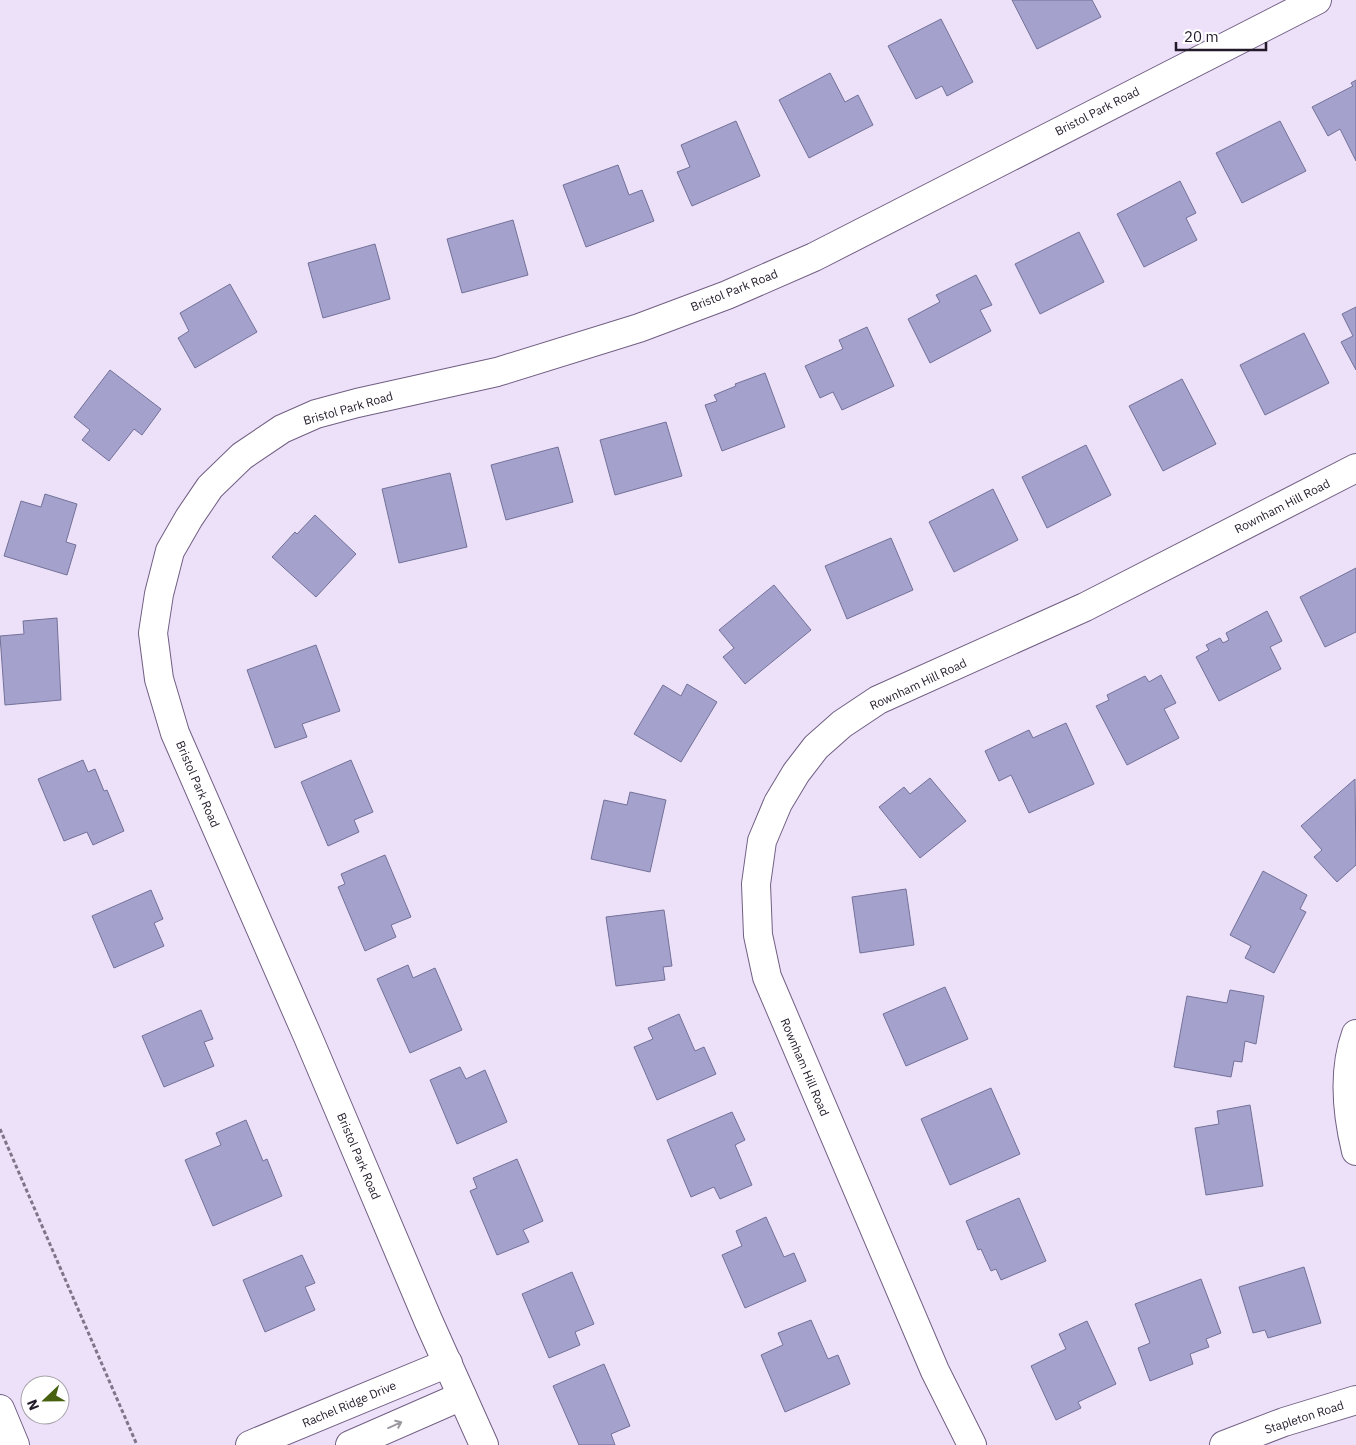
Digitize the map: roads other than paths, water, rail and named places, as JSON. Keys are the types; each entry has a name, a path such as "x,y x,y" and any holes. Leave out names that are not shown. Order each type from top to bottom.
{"street":[{"name":"Bristol Park Road","path":"462,1396 183,751 167,706 159,679 153,633 159,594 170,551 189,518 210,487 242,456 282,429 316,414 357,403 497,372 639,328 727,295 814,257 1317,0"},
{"name":"Rownham Hill Road","path":"972,1445 935,1371 767,977 758,935 756,892 762,841 778,803 796,772 816,747 842,724 878,700 1085,607 1356,468"},
{"path":"1356,1034 1348,1078 1353,1139 1356,1151"},
{"name":"Rachel Ridge Drive","path":"255,1444 448,1363"},
{"path":"350,1445 462,1396 484,1445"},
{"name":"Stapleton Road","path":"1224,1445 1284,1422 1356,1400"},
{"path":"0,1409 15,1445"}]}
